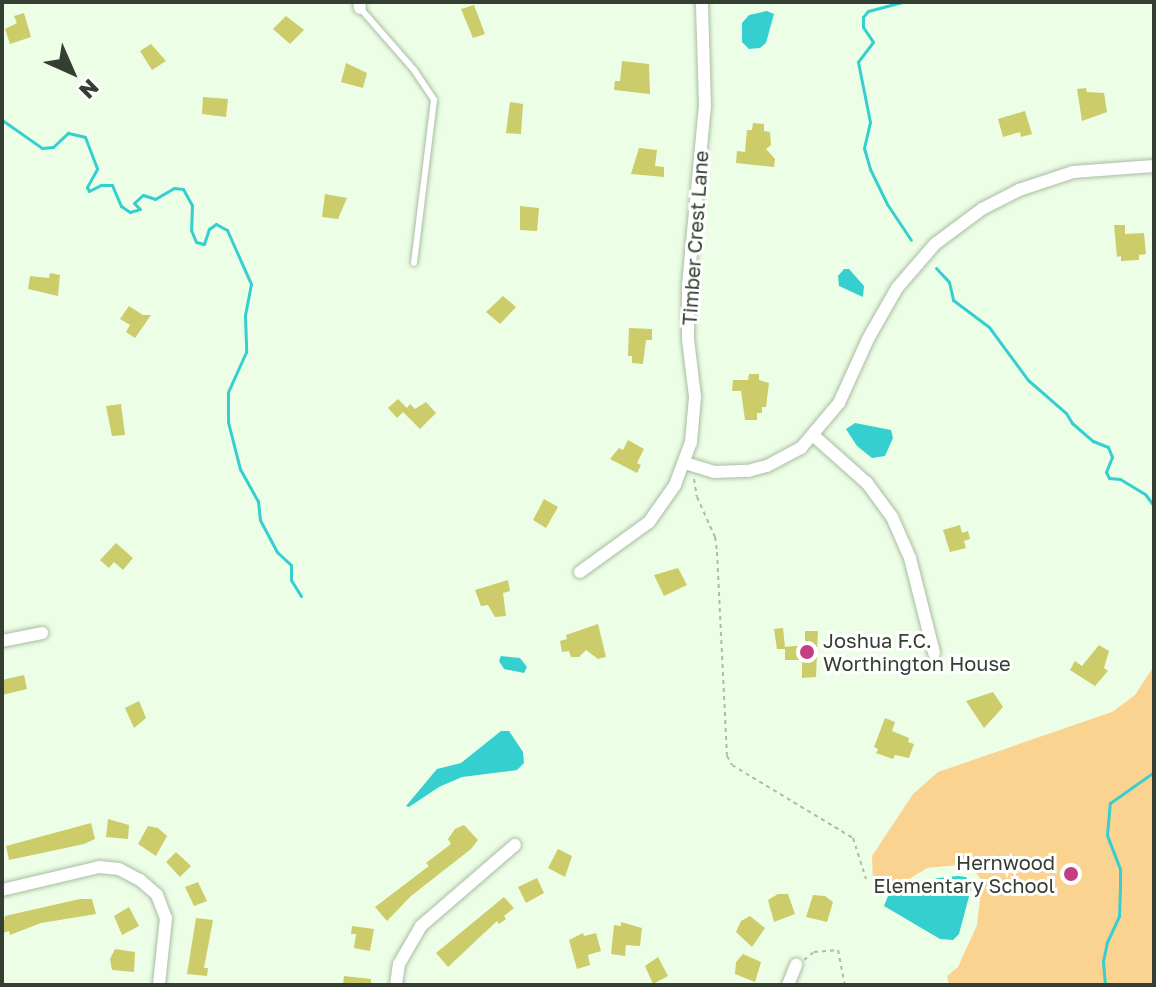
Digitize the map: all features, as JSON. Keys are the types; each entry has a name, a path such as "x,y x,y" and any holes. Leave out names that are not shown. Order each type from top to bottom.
{"street":[{"name":"Timber Crest Lane","path":"580,572 649,522 689,464 694,419 687,312 707,74 702,2"},
{"path":"689,464 714,472 748,471 785,458 814,436 846,391 868,339 897,288 955,228 982,209 1045,180 1103,168 1154,166"},
{"path":"814,436 867,483 892,517 910,558 934,653"},
{"path":"2,641 42,633"},
{"path":"396,985 399,964 421,926 515,845"},
{"path":"2,890 99,867 119,869 140,880 157,895 166,918 159,985"},
{"path":"788,985 796,965"}],"lane":[{"path":"359,5 414,70 434,100 414,263"}],"path":[{"path":"689,464 697,497 715,537 717,552 727,756 732,765 853,838 860,849 866,879"},
{"path":"814,952 838,950 845,985"}],"shaded area":[{"path":"1154,666 1154,985 949,985 947,976 958,967 977,925 982,881 973,869 958,865 927,868 883,895 873,885 872,856 913,794 938,772 1112,712 1135,695"}],"water":[{"path":"767,11 774,14 766,43 760,48 749,49 742,42 742,23 749,15"},
{"path":"844,269 849,269 864,286 863,297 839,286 838,276"},
{"path":"855,423 891,430 893,438 885,456 872,458 857,446 846,429"},
{"path":"501,656 520,658 527,667 524,673 504,669 499,661"},
{"path":"501,731 509,731 523,752 524,763 517,770 462,777 406,806 437,769 461,763"},
{"path":"966,877 971,889 959,934 953,940 940,939 884,906 888,896 938,878"}],"building":[{"path":"474,5 485,34 473,38 461,9"},
{"path":"24,13 31,37 10,44 5,29 17,23 14,16"},
{"path":"286,16 304,30 290,44 273,29"},
{"path":"151,44 166,61 152,70 140,51"},
{"path":"622,61 649,64 650,94 614,90 615,81 620,81"},
{"path":"346,63 367,73 363,88 341,82"},
{"path":"1086,88 1087,92 1104,93 1107,112 1082,121 1077,89"},
{"path":"203,97 228,99 226,117 202,114"},
{"path":"510,102 523,104 521,134 506,133"},
{"path":"1025,111 1032,134 1021,137 1020,132 1003,137 998,119"},
{"path":"753,123 764,124 764,131 770,132 771,145 766,149 775,159 774,167 736,163 737,151 745,152 747,130 752,130"},
{"path":"639,148 657,150 655,166 664,167 664,177 631,174"},
{"path":"325,194 347,198 338,219 322,217"},
{"path":"520,206 539,208 537,231 520,230"},
{"path":"1114,225 1125,225 1125,234 1144,233 1146,254 1139,255 1139,260 1121,261 1121,256 1117,257"},
{"path":"50,273 60,275 58,296 28,289 30,276 49,278"},
{"path":"503,296 516,307 500,324 486,312"},
{"path":"129,306 143,315 151,315 135,338 126,332 130,325 120,319"},
{"path":"629,328 652,329 652,340 646,340 643,364 632,363 632,356 628,356"},
{"path":"749,374 759,374 759,380 769,383 766,407 762,407 762,413 757,413 757,420 745,420 741,391 732,391 733,380 748,380"},
{"path":"398,399 407,408 410,404 415,409 426,402 436,413 420,429 403,412 397,418 388,408"},
{"path":"121,404 125,435 112,436 106,406"},
{"path":"628,440 644,449 637,463 641,465 637,473 610,459 619,448 623,450"},
{"path":"544,499 558,507 546,528 533,520"},
{"path":"960,525 962,533 968,531 970,539 964,541 966,548 950,552 943,530"},
{"path":"116,543 133,558 123,570 114,562 109,568 100,560"},
{"path":"678,568 687,585 664,596 654,575"},
{"path":"508,580 510,591 503,593 506,616 495,617 488,605 481,606 475,590"},
{"path":"598,624 606,657 598,659 586,650 579,657 571,657 569,651 562,652 560,641 567,639 566,635"},
{"name":"Joshua F.C. Worthington House","path":"783,628 785,647 805,645 805,631 818,631 816,677 802,678 802,660 785,660 785,649 777,649 774,629"},
{"path":"1099,645 1109,651 1104,668 1108,671 1095,686 1070,670 1075,661 1082,666"},
{"path":"24,675 27,689 2,695 2,680"},
{"path":"993,692 1003,707 984,728 966,701"},
{"path":"139,701 146,718 134,728 125,708"},
{"path":"885,718 895,722 892,731 909,738 908,742 914,744 909,758 895,755 893,759 876,753 878,749 874,747"},
{"path":"108,819 129,825 128,839 106,837"},
{"path":"91,823 95,839 84,844 9,860 6,846"},
{"path":"464,825 478,840 471,849 411,896 387,921 375,907 429,866 426,863 451,844 448,839 455,829"},
{"path":"148,826 158,828 167,836 156,856 138,844"},
{"path":"558,849 572,856 565,877 548,868"},
{"path":"176,852 191,866 180,877 166,862"},
{"path":"537,878 544,893 526,903 518,887"},
{"path":"198,882 207,901 194,906 185,887"},
{"path":"778,894 788,894 795,914 774,922 768,900"},
{"path":"813,895 825,896 833,902 827,922 806,917"},
{"path":"504,897 514,908 504,916 506,919 499,924 497,921 448,967 436,953"},
{"path":"92,899 96,914 41,923 10,935 9,931 2,933 5,916"},
{"path":"129,907 139,926 122,935 114,916"},
{"path":"750,916 765,928 752,947 736,932 741,921"},
{"path":"196,918 213,920 204,968 208,968 207,976 187,974"},
{"path":"621,922 642,928 640,946 626,945 625,956 611,954 614,925 621,926"},
{"path":"352,926 374,929 370,951 354,948 356,934 351,934"},
{"path":"583,933 584,936 596,933 601,951 588,955 590,965 577,969 569,940"},
{"path":"115,949 135,952 134,972 112,970 110,959"},
{"path":"743,954 761,962 755,982 735,974 736,962"},
{"path":"658,957 668,976 653,984 645,966"},
{"path":"344,976 371,979 371,985 343,985"}],"waterway":[{"path":"902,2 868,11 863,17 863,27 873,42 858,62 870,122 864,148 870,169 887,204 911,240"},
{"path":"2,120 42,148 53,147 68,133 85,137 97,169 87,187 89,191 101,185 112,185 121,206 130,212 140,209 134,203 143,195 155,199 174,188 183,189 192,205 191,230 196,242 204,244 209,229 216,224 227,230 251,284 245,316 246,352 228,392 228,422 240,469 258,501 260,520 277,552 291,565 291,580 301,596"},
{"path":"936,268 949,282 953,300 989,327 1028,380 1093,441 1108,447 1112,457 1106,472 1109,478 1120,479 1145,494 1154,506"},
{"path":"1105,985 1103,961 1107,942 1119,916 1120,885 1120,869 1107,835 1110,803 1154,772"}],"place":[{"name":"Joshua F.C. Worthington House","path":"807,652"},
{"name":"Hernwood Elementary School","path":"1071,874"}]}
